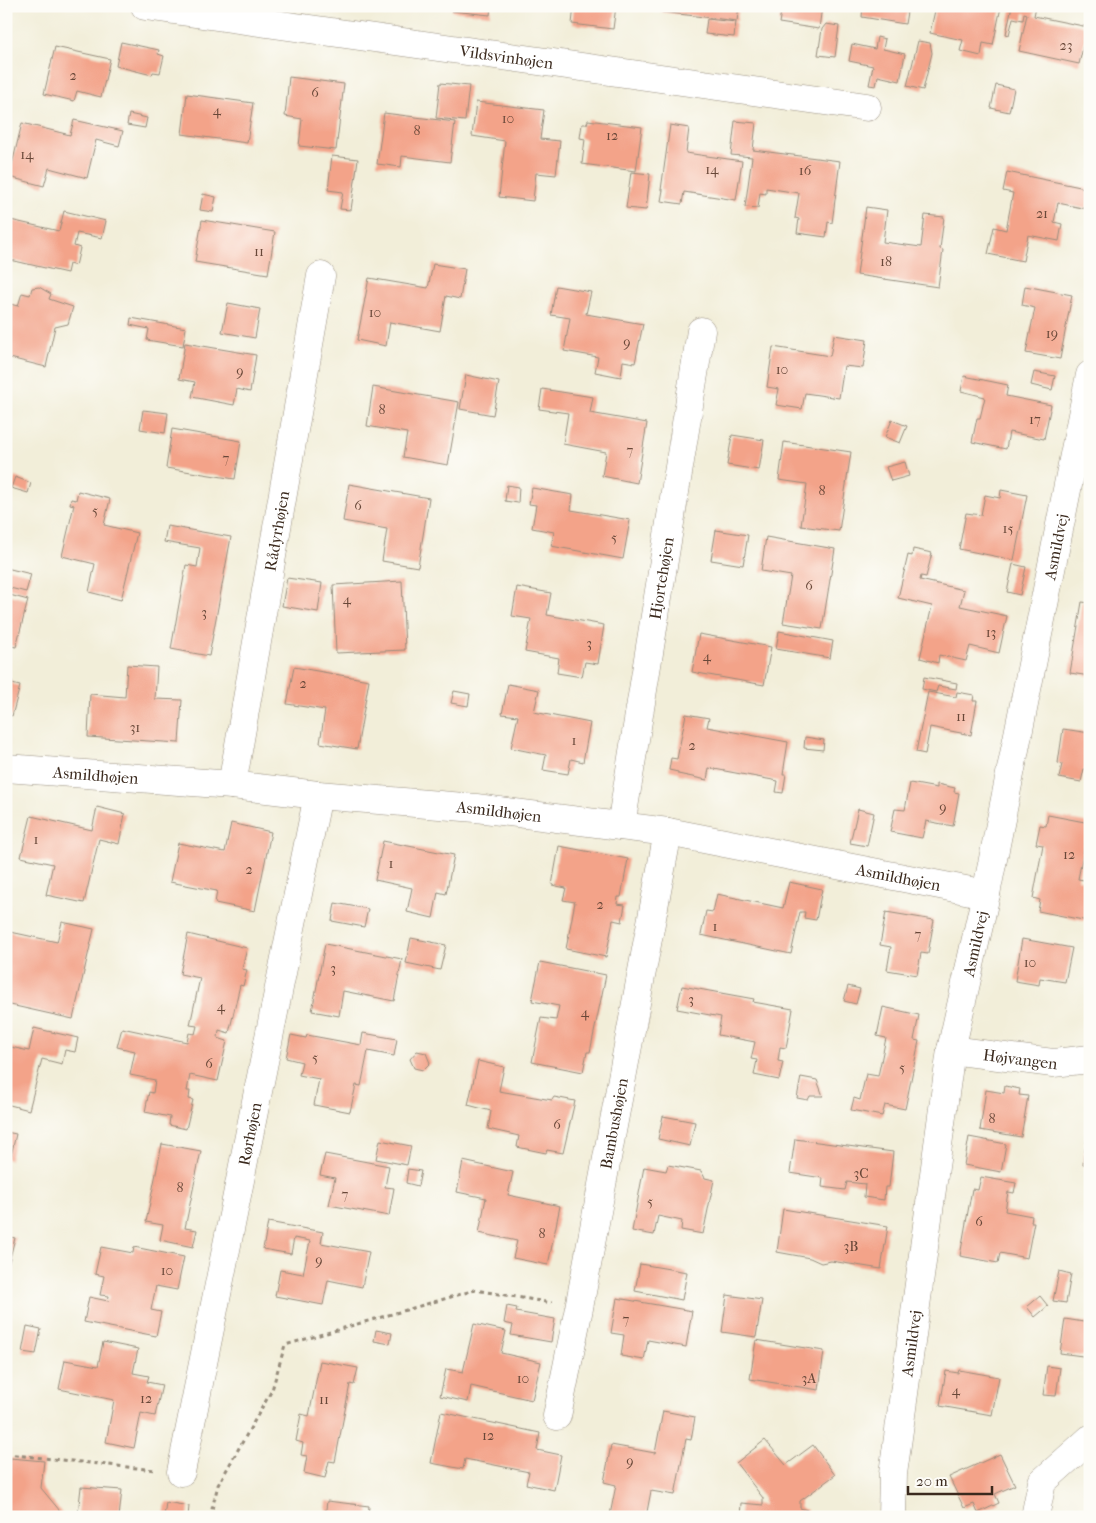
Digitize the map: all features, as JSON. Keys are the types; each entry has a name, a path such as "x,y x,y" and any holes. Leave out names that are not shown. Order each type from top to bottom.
{"street":[{"name":"Vildsvinhøjen","path":"145,6 867,107"},
{"name":"Rådyrhøjen","path":"232,785 321,276"},
{"name":"Hjortehøjen","path":"621,826 702,330"},
{"name":"Asmildvej","path":"892,1517 893,1474 951,1050 986,894 1090,375"},
{"name":"Asmildhøjen","path":"6,768 232,785 318,795 476,808 668,832 986,894"},
{"name":"Rørhøjen","path":"180,1472 318,795"},
{"name":"Bambushøjen","path":"557,1416 580,1308 668,832"},
{"name":"Højvangen","path":"951,1050 1053,1063 1090,1059"},
{"path":"1035,1517 1042,1482 1090,1439"}],"path":[{"path":"210,1517 218,1485 272,1390 285,1345 475,1290 580,1308"},
{"path":"6,1454 180,1472"}],"building":[{"path":"453,6 491,6 490,15 452,11"},
{"path":"574,6 616,6 613,29 572,24"},
{"path":"663,6 739,6 737,21 662,12"},
{"path":"782,6 822,6 819,29 779,23"},
{"path":"863,6 908,6 905,24 862,17"},
{"path":"936,6 1001,7 993,45 983,43 981,56 960,51 963,40 930,33"},
{"path":"1012,6 1036,6 1034,16 1088,27 1079,64 1019,51 1027,14 1024,13 1023,20 1013,18 1009,35 1006,34"},
{"path":"707,19 736,22 734,37 705,34"},
{"path":"826,24 839,26 835,57 818,55 822,29"},
{"path":"877,37 885,39 883,49 905,54 900,81 878,76 876,86 869,85 873,66 849,61 852,44 875,49"},
{"path":"918,41 930,43 932,53 923,90 907,86"},
{"path":"121,42 159,50 158,54 164,56 160,73 153,72 152,75 116,66"},
{"path":"55,47 110,59 101,97 77,91 74,101 44,94"},
{"path":"289,77 344,84 336,150 299,146 302,119 285,116"},
{"path":"440,83 469,86 465,121 436,118"},
{"path":"996,85 1014,89 1009,112 991,108"},
{"path":"187,94 253,103 247,143 182,134"},
{"path":"476,102 544,110 540,139 560,141 556,175 536,173 533,201 499,197 505,141 472,136"},
{"path":"384,113 455,122 450,162 402,156 401,167 377,164"},
{"path":"129,114 147,118 145,128 127,125"},
{"path":"74,120 123,131 119,146 96,140 87,178 49,168 44,186 9,177 22,123 70,135"},
{"path":"588,120 642,127 636,171 582,164 585,139 580,138 582,124 587,124"},
{"path":"735,121 756,123 753,150 840,161 832,223 828,222 826,237 797,233 799,219 795,218 799,193 766,188 766,194 760,193 758,208 745,207 752,157 731,155"},
{"path":"670,125 689,128 686,153 742,161 736,200 684,192 682,204 661,201"},
{"path":"332,156 358,159 351,210 340,209 343,192 328,190"},
{"path":"631,172 650,174 646,210 626,208"},
{"path":"1007,172 1090,189 1087,209 1058,203 1054,222 1062,224 1059,241 1028,235 1023,261 988,254 994,227 1006,230 1013,193 1003,191"},
{"path":"203,194 216,197 213,212 200,210"},
{"path":"866,207 887,210 883,242 921,247 925,215 944,217 940,249 943,250 938,287 857,275"},
{"path":"64,211 106,221 102,238 77,233 74,246 80,248 76,266 69,264 67,273 6,259 6,219 59,231"},
{"path":"202,220 275,232 268,274 195,262"},
{"path":"433,264 465,269 460,299 446,296 440,331 390,322 386,346 357,340 369,278 428,288"},
{"path":"556,286 591,292 586,314 643,324 635,363 623,361 621,377 595,372 598,357 564,351 570,318 551,315"},
{"path":"1025,286 1072,295 1060,359 1026,353 1035,308 1022,305"},
{"path":"39,287 51,294 49,299 73,307 68,324 55,327 46,367 6,357 6,303 18,306 22,293 30,295 32,288"},
{"path":"228,303 260,309 255,338 222,332"},
{"path":"131,318 186,328 183,346 147,340 149,329 130,325"},
{"path":"834,335 867,340 863,368 844,366 839,398 805,393 802,409 776,405 779,389 767,387 773,347 830,356"},
{"path":"185,343 256,355 250,392 237,389 234,405 192,397 195,382 179,379"},
{"path":"1034,372 1055,376 1052,390 1031,385"},
{"path":"466,375 499,382 493,415 460,409"},
{"path":"964,376 1008,385 1006,396 1051,405 1044,439 1009,432 1006,449 972,442 977,418 980,418 985,397 961,391"},
{"path":"373,387 459,402 448,465 403,457 407,433 367,426"},
{"path":"542,389 593,397 590,413 647,423 637,483 602,476 606,452 563,444 568,413 539,409"},
{"path":"143,410 168,413 165,433 140,429"},
{"path":"892,420 907,426 900,443 885,437"},
{"path":"172,429 241,441 235,479 166,468"},
{"path":"732,435 764,440 759,470 727,465"},
{"path":"784,442 851,452 839,531 801,526 807,484 779,480"},
{"path":"905,462 909,476 891,481 886,467"},
{"path":"15,477 31,483 28,493 11,488"},
{"path":"349,484 429,498 418,567 382,561 387,529 343,521"},
{"path":"507,485 519,487 518,503 505,501"},
{"path":"532,488 573,495 571,510 630,520 623,559 551,546 554,532 532,528 536,505 529,504"},
{"path":"1001,490 1027,495 1014,560 959,549 966,513 981,515 985,495 1000,498"},
{"path":"78,491 110,499 104,525 137,533 121,600 89,592 95,564 62,556 74,505 70,504 71,499 76,500"},
{"path":"6,516 10,517 7,532 6,532"},
{"path":"167,526 231,537 209,656 171,649 186,565 197,567 200,548 164,542"},
{"path":"716,530 748,535 743,565 711,560"},
{"path":"766,537 835,549 822,629 783,623 791,576 761,571"},
{"path":"913,549 932,553 926,577 921,576 920,580 964,590 960,606 1007,616 999,653 970,646 966,661 939,655 938,663 920,658 932,606 898,598 908,555 912,556"},
{"path":"1013,564 1026,567 1020,595 1007,592"},
{"path":"6,568 31,574 26,592 6,587"},
{"path":"287,578 322,583 318,612 282,606"},
{"path":"402,581 405,650 336,653 333,585"},
{"path":"517,587 551,593 547,615 604,625 598,664 585,662 582,677 557,673 559,658 525,652 531,619 512,616"},
{"path":"6,594 28,600 16,647 6,645"},
{"path":"1082,602 1090,603 1090,676 1070,673"},
{"path":"779,631 833,641 830,658 776,649"},
{"path":"699,634 771,647 764,685 692,672"},
{"path":"127,665 157,667 155,699 182,700 179,743 88,737 90,694 125,697"},
{"path":"294,667 369,680 357,749 320,743 325,710 287,704"},
{"path":"924,677 957,683 956,689 938,686 936,692 922,689"},
{"path":"6,679 12,681 12,684 20,686 12,716 6,714"},
{"path":"508,684 539,690 534,712 590,723 583,762 571,759 568,774 543,770 546,755 511,748 518,716 502,714"},
{"path":"454,691 470,694 468,706 451,703"},
{"path":"928,692 956,697 957,692 974,695 973,701 977,701 971,735 930,727 925,754 916,752"},
{"path":"686,714 709,718 707,727 788,742 783,774 786,774 783,793 776,792 778,781 709,768 707,780 678,774 678,772 669,770 671,758 677,759"},
{"path":"1063,729 1090,733 1090,770 1084,769 1081,782 1059,778 1062,764 1058,763"},
{"path":"805,737 824,740 823,750 804,748"},
{"path":"910,783 937,788 937,784 955,788 954,792 959,793 953,826 926,821 922,838 890,832 895,809 905,810"},
{"path":"97,807 125,814 119,844 99,839 84,903 46,895 53,864 21,857 31,816 92,830"},
{"path":"858,809 874,813 867,846 850,843"},
{"path":"1048,815 1090,823 1090,839 1086,839 1078,879 1090,881 1090,913 1088,921 1038,911 1040,900 1033,898 1043,845 1036,844 1040,825 1046,826"},
{"path":"231,823 271,832 255,911 215,903 217,891 170,882 178,843 225,852"},
{"path":"383,841 454,855 446,894 438,892 433,918 407,912 412,888 375,880"},
{"path":"559,846 628,859 621,897 618,897 617,904 625,905 622,922 613,920 606,957 566,949 575,902 563,900 566,888 552,885"},
{"path":"789,882 822,889 816,920 804,918 805,912 800,912 791,954 701,935 706,911 713,912 717,894 783,908"},
{"path":"335,903 368,909 364,927 332,921"},
{"path":"886,912 934,920 928,954 921,953 917,975 887,970 891,947 880,945"},
{"path":"62,922 94,929 73,1019 6,1004 6,931 57,942"},
{"path":"188,934 247,948 242,969 247,970 243,986 240,985 229,1033 219,1030 218,1038 227,1041 218,1081 190,1075 187,1091 190,1091 189,1099 193,1100 186,1129 169,1125 170,1117 145,1112 149,1092 153,1093 155,1080 130,1075 135,1051 117,1047 122,1028 187,1042 189,1033 195,1034 197,1026 190,1025 200,978 180,974"},
{"path":"411,938 446,945 440,970 406,963"},
{"path":"1022,939 1072,948 1065,982 1040,978 1039,985 1015,981"},
{"path":"325,944 402,959 394,1001 343,991 339,1016 312,1011"},
{"path":"540,962 606,975 590,1052 587,1052 583,1072 532,1062 541,1018 556,1020 559,1006 532,1001"},
{"path":"682,986 754,999 753,1002 793,1009 786,1048 780,1047 778,1061 783,1062 779,1080 754,1075 757,1060 751,1059 755,1042 718,1035 721,1017 677,1009"},
{"path":"848,986 860,989 856,1004 844,1001"},
{"path":"883,1007 919,1015 914,1040 919,1041 905,1109 885,1105 882,1116 851,1110 854,1098 860,1100 866,1074 878,1076 886,1038 877,1036"},
{"path":"34,1028 78,1038 75,1052 65,1050 62,1064 42,1059 29,1110 6,1104 6,1046 29,1051"},
{"path":"363,1033 397,1039 394,1056 368,1051 361,1086 356,1085 350,1112 314,1105 319,1079 299,1075 302,1062 286,1058 291,1035 306,1038 307,1035 361,1045"},
{"path":"417,1051 426,1053 430,1063 423,1070 414,1068 410,1059"},
{"path":"478,1061 504,1067 499,1091 552,1100 554,1097 575,1101 563,1153 547,1150 546,1153 517,1147 519,1136 488,1129 491,1111 468,1105"},
{"path":"801,1077 817,1080 823,1096 810,1096 808,1100 797,1098"},
{"path":"1005,1086 1020,1089 1019,1095 1028,1096 1021,1137 980,1130 986,1090 1004,1093"},
{"path":"663,1116 695,1122 690,1146 658,1139"},
{"path":"1090,1123 1090,1165 1083,1164"},
{"path":"6,1132 16,1134 10,1160 6,1159"},
{"path":"969,1137 1006,1144 1001,1172 964,1165"},
{"path":"795,1139 893,1152 889,1187 885,1187 884,1200 864,1197 865,1184 847,1182 845,1190 822,1187 823,1178 790,1173"},
{"path":"380,1140 411,1146 407,1165 376,1159"},
{"path":"162,1144 201,1151 185,1228 197,1230 193,1247 160,1240 163,1225 146,1222"},
{"path":"325,1154 389,1166 385,1187 394,1188 389,1216 329,1205 335,1178 320,1175"},
{"path":"463,1161 513,1172 508,1195 560,1206 548,1265 513,1258 517,1241 479,1233 486,1198 457,1192"},
{"path":"668,1165 701,1171 705,1178 714,1180 703,1234 681,1230 682,1221 658,1216 654,1235 632,1231 644,1167 666,1171"},
{"path":"408,1169 421,1171 418,1186 406,1183"},
{"path":"981,1177 1016,1183 1014,1193 1008,1192 1005,1211 1032,1216 1031,1222 1034,1222 1027,1258 1000,1253 998,1263 960,1256 972,1189 978,1190"},
{"path":"783,1209 888,1226 881,1269 831,1261 821,1263 810,1258 777,1252"},
{"path":"268,1222 323,1232 321,1243 369,1252 362,1287 328,1280 323,1305 275,1296 280,1270 303,1274 310,1241 294,1238 291,1254 263,1249"},
{"path":"6,1236 15,1238 7,1270 6,1269"},
{"path":"101,1247 133,1253 134,1247 184,1257 177,1290 156,1286 151,1310 161,1312 156,1336 84,1322 89,1297 108,1301 109,1296 100,1295 104,1276 95,1274"},
{"path":"640,1264 687,1272 682,1300 635,1291"},
{"path":"1059,1271 1071,1274 1066,1303 1053,1301"},
{"path":"727,1295 762,1300 756,1337 722,1332"},
{"path":"1040,1296 1048,1306 1035,1317 1027,1307"},
{"path":"617,1298 692,1311 686,1347 648,1340 644,1360 621,1356 624,1335 611,1333"},
{"path":"507,1306 517,1308 516,1312 555,1319 551,1342 511,1335 513,1325 504,1323"},
{"path":"1065,1319 1090,1323 1090,1357 1060,1353"},
{"path":"474,1324 506,1331 501,1353 541,1362 532,1400 471,1386 468,1402 440,1396 446,1369 463,1372"},
{"path":"27,1326 41,1329 36,1354 22,1352"},
{"path":"376,1330 392,1333 390,1344 374,1341"},
{"path":"756,1340 824,1351 819,1390 750,1379"},
{"path":"103,1342 138,1349 133,1373 149,1376 147,1382 162,1385 155,1416 141,1413 134,1448 106,1442 114,1400 59,1389 65,1360 98,1366"},
{"path":"320,1361 358,1368 354,1385 350,1384 335,1462 329,1461 325,1478 304,1473 307,1456 301,1455 303,1443 296,1441 301,1414 309,1416"},
{"path":"1047,1366 1060,1368 1056,1396 1043,1395"},
{"path":"959,1370 999,1377 992,1415 940,1406 946,1371 958,1373"},
{"path":"663,1411 695,1417 691,1440 686,1439 675,1495 651,1491 646,1517 618,1517 610,1515 616,1485 604,1482 611,1445 655,1453"},
{"path":"441,1412 540,1433 537,1450 561,1455 554,1490 526,1484 529,1472 465,1459 463,1469 431,1463"},
{"path":"765,1440 786,1465 813,1445 835,1475 800,1501 800,1508 807,1510 806,1517 740,1517 741,1503 763,1505 763,1498 736,1463"},
{"path":"1000,1454 1015,1485 995,1494 999,1503 978,1513 974,1504 964,1508 949,1477"},
{"path":"10,1458 44,1461 41,1488 65,1517 6,1517 6,1482 8,1482 9,1476 6,1475 6,1461 10,1462"},
{"path":"81,1487 122,1490 119,1517 84,1517 84,1515 78,1514"},
{"path":"327,1501 369,1506 368,1517 325,1517"},
{"path":"166,1502 189,1506 188,1517 164,1517"},
{"path":"1090,1510 1090,1517 1080,1517"}]}
